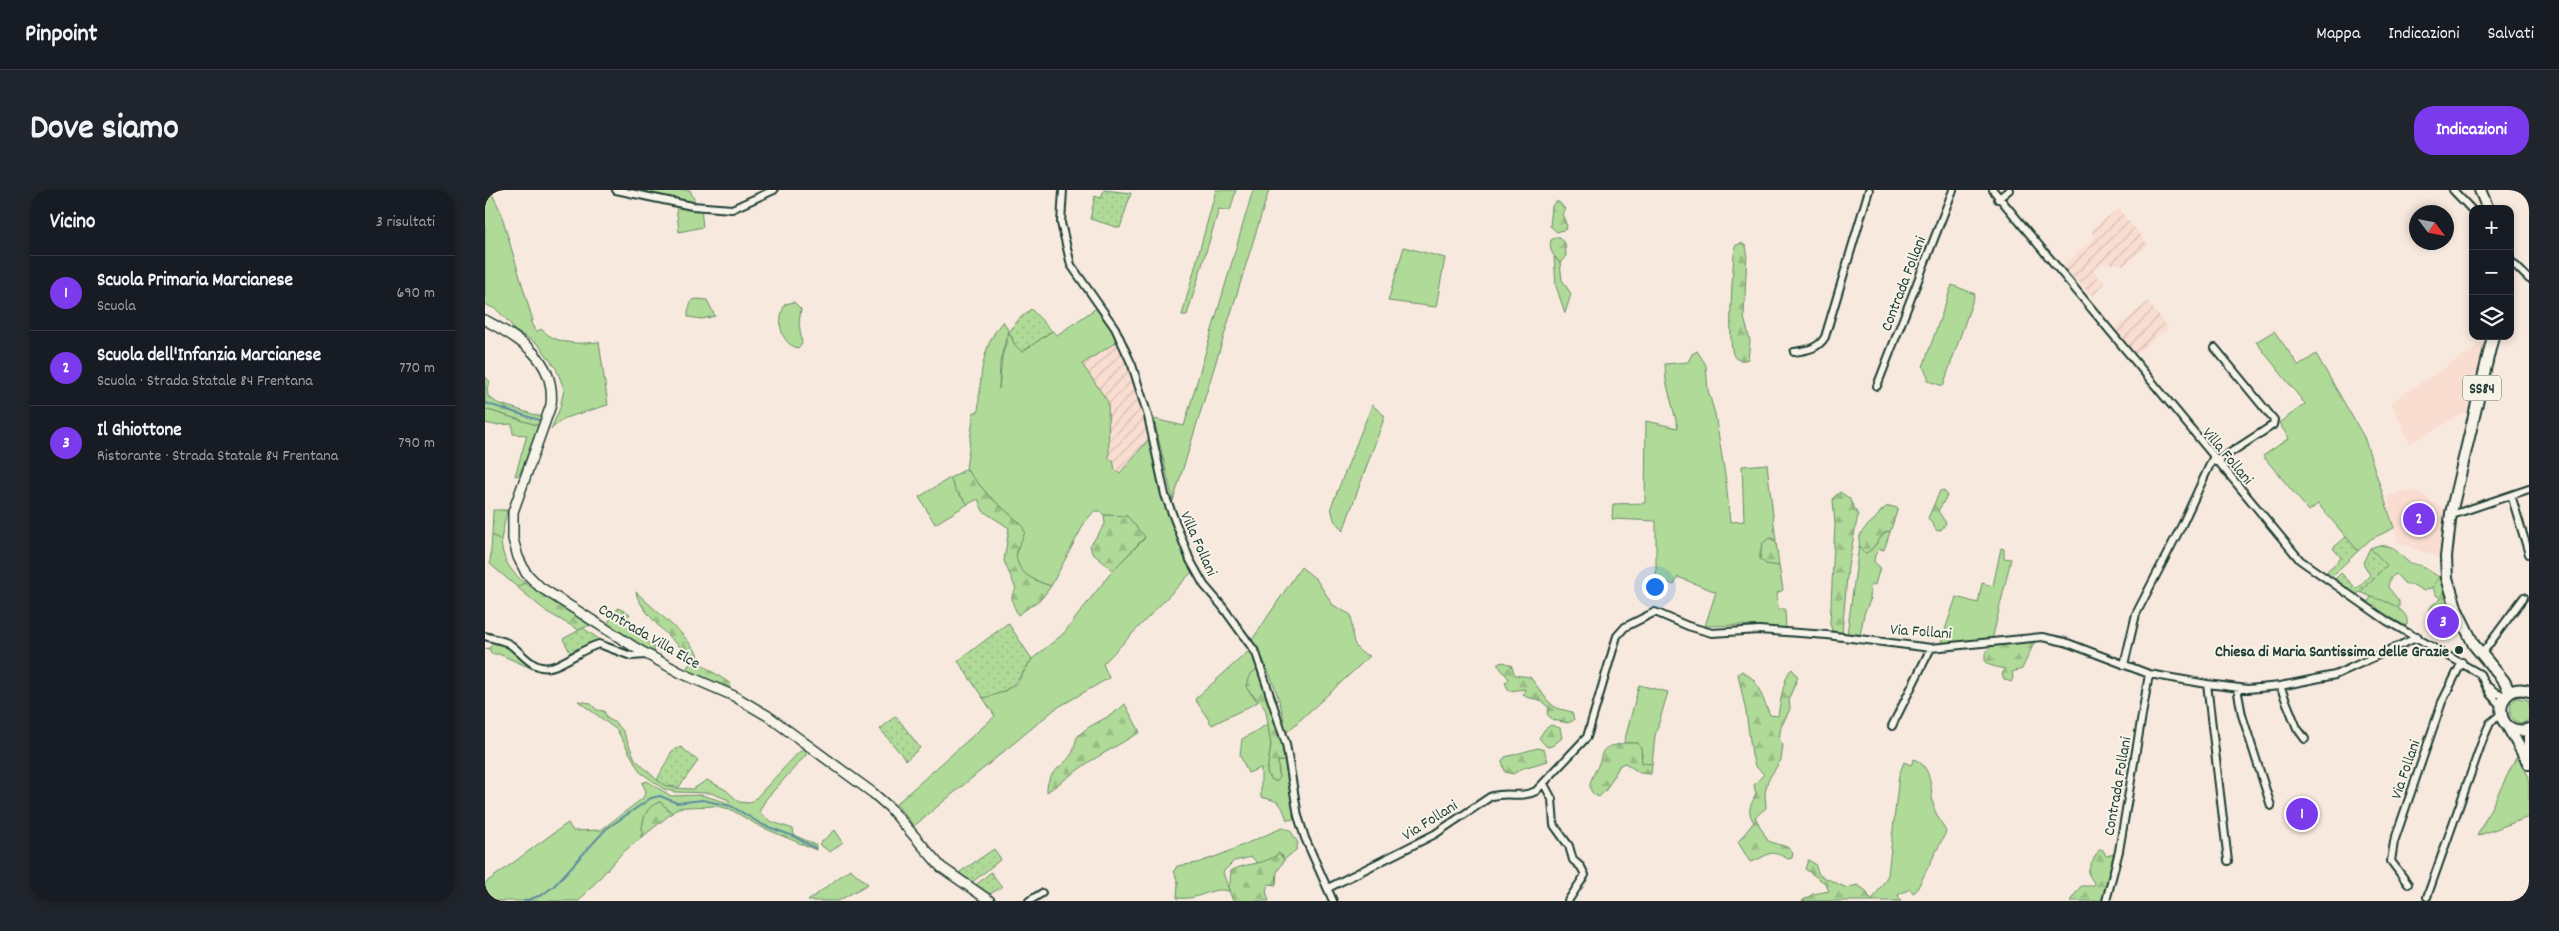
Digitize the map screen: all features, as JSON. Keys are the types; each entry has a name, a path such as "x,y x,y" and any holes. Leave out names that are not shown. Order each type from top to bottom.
{"main road":[{"path":"2480,190 2486,205"},
{"name":"Contrada Villa Elce","path":"485,320 503,330 535,354 546,367 553,391 551,405 513,512 513,539 517,557 526,573 540,587 647,654 681,673 734,696 809,745 889,807 941,867 990,901"},
{"name":"SS84","path":"2492,340 2446,539 2447,578 2457,610 2481,654 2496,671 2509,694 2527,690"},
{"name":"SS84","path":"2496,671 2527,690"},
{"path":"2509,694 2501,710 2507,726 2529,762"},
{"path":"2507,726 2518,731 2529,731 2529,762"}],"street":[{"path":"616,190 691,206 732,209 774,190"},
{"name":"Villa Follani","path":"1063,190 1061,223 1071,265 1115,328 1132,366 1148,416 1165,495 1190,560 1204,585 1222,606 1256,653 1286,744 1300,824 1333,901"},
{"path":"1794,352 1810,349 1820,344 1825,337 1869,190"},
{"name":"Contrada Follani","path":"1877,386 1953,190"},
{"name":"Villa Follani","path":"1993,190 2115,336 2215,460 2300,560 2387,621 2462,662 2480,674 2501,710"},
{"path":"1999,199 2009,190"},
{"path":"2453,190 2469,207"},
{"path":"2514,264 2529,280"},
{"path":"2124,665 2136,614 2215,460 2273,425 2275,420 2215,348"},
{"path":"2451,513 2455,514 2529,490"},
{"path":"2511,495 2529,554"},
{"path":"2481,654 2524,597"},
{"name":"Via Follani","path":"1329,888 1435,834 1490,797 1499,793 1528,795 1544,784 1587,738 1617,636 1625,627 1655,612 1688,626 1712,633 1759,630 1827,635 1931,648 2042,637 2065,642 2149,674 2237,688 2280,686 2335,675 2417,637"},
{"path":"485,636 510,644 537,667 544,668 556,666 581,651 599,644 631,656 647,654"},
{"path":"1892,726 1931,648"},
{"name":"Via Follani","path":"2408,884 2391,861 2394,842 2442,702 2462,662"},
{"name":"Contrada Follani","path":"2106,901 2119,851 2149,674"},
{"path":"2207,684 2228,861"},
{"path":"2280,686 2297,728 2305,739"},
{"name":"Villa Follani","path":"2487,686 2497,694 2509,694"},
{"path":"2237,688 2242,715 2271,806"},
{"path":"2427,897 2483,739 2491,723 2501,710"},
{"path":"1544,784 1552,799 1554,826 1569,846 1573,860 1581,867 1585,875 1568,901"},
{"path":"1029,901 1042,893"}],"shaded area":[{"path":"2118,209 2149,245 2124,265 2102,263 2093,270 2105,284 2092,296 2062,266 2095,237 2091,230"},
{"path":"2148,302 2168,328 2135,354 2115,328"},
{"path":"1118,341 1138,393 1150,438 1120,473 1116,472 1114,464 1109,460 1108,402 1082,364"},
{"path":"2484,342 2470,414 2463,413 2410,444 2391,402"},
{"path":"2409,490 2420,493 2446,511 2442,559 2398,542 2387,496"}],"green space":[{"path":"485,190 490,190 500,210 533,321 530,321 536,332 541,329 561,341 599,342 608,405 565,418 551,429 560,408 564,389 556,368 538,344 514,330 497,310 485,304"},
{"path":"622,190 690,190 697,206"},
{"path":"1104,190 1131,193 1120,228 1090,219 1095,196 1101,198"},
{"path":"1216,190 1236,190 1230,211 1219,209 1187,315 1182,315"},
{"path":"1253,190 1269,190 1173,501 1154,419 1184,426"},
{"path":"1555,202 1559,202 1565,209 1562,214 1567,226 1566,229 1557,232 1550,226 1552,206"},
{"path":"676,205 701,209 703,227 679,232"},
{"path":"1560,237 1565,243 1566,256 1560,263 1550,247 1551,240"},
{"path":"1741,243 1746,246 1747,252 1744,317 1750,341 1748,359 1738,360 1735,358 1732,350 1731,321 1735,246"},
{"path":"1404,247 1445,258 1436,307 1388,301"},
{"path":"1554,257 1560,263 1562,280 1571,294 1565,313 1556,286"},
{"path":"1952,285 1975,294 1943,386 1928,381 1928,376 1923,367"},
{"path":"692,300 707,300 715,316 702,319 688,317"},
{"path":"794,302 801,309 799,323 802,343 798,348 787,341 781,330 782,310 785,304"},
{"path":"1098,307 1118,341 1082,364 1108,402 1109,459 1113,460 1115,470 1120,473 1150,438 1164,497 1193,571 1103,664 1109,678 1055,709 914,826 896,804 995,716 983,698 1003,692 1017,683 1032,659 1063,634 1113,570 1145,538 1127,516 1104,515 1100,511 1094,511 1085,522 1051,586 1044,584 1025,574 1017,563 1016,556 1022,534 1022,525 988,495 966,469 974,412 978,412 983,364 995,331 1003,321 1008,330 1000,362 999,389 1002,357 1009,332 1015,345 1022,352 1052,331 1057,335"},
{"path":"1031,309 1052,331 1022,352 1015,345 1009,332 1019,319"},
{"path":"2274,331 2299,366 2316,354 2364,437 2394,528 2371,539 2358,551 2318,504 2309,511 2263,456 2289,438 2279,423 2305,404 2256,342"},
{"path":"1697,351 1706,365 1708,390 1715,414 1726,481 1730,522 1744,521 1742,466 1767,464 1776,541 1772,538 1764,543 1760,558 1766,564 1779,566 1783,590 1777,593 1778,609 1785,609 1786,629 1742,625 1705,626 1716,592 1678,577 1674,585 1656,577 1656,521 1612,519 1613,504 1645,503 1646,421 1678,428 1666,381 1665,364 1688,362 1692,354"},
{"path":"485,376 490,382 487,388 488,396 497,403 542,417 540,426 485,409"},
{"path":"1372,405 1385,416 1343,531 1334,520 1331,507"},
{"path":"485,409 540,426 519,475 515,476 527,435 513,434 512,424 494,425 485,423"},
{"path":"966,469 988,495 1022,525 1025,532 1017,550 1017,558 1022,570 1032,578 1051,586 1042,598 1018,615 1012,598 1016,589 1004,561 1009,528 983,511 978,499 968,504 956,491 950,478"},
{"path":"950,478 956,491 968,504 935,524 919,497"},
{"path":"1944,490 1947,496 1938,511 1946,523 1941,530 1937,531 1928,518 1940,491"},
{"path":"1840,492 1849,498 1858,515 1848,566 1842,634 1833,633 1830,624 1835,524 1833,500"},
{"path":"1889,506 1898,508 1890,532 1886,531 1871,550 1866,553 1862,551 1859,541 1861,533 1882,510"},
{"path":"493,510 507,510 501,540 492,535"},
{"path":"1104,515 1127,516 1145,537 1113,570 1092,553 1090,546 1105,524"},
{"path":"1886,531 1890,532 1884,550 1879,549 1875,555 1874,562 1880,567 1875,585 1871,584 1869,598 1871,598 1864,614 1860,636 1847,634 1859,546 1862,551 1871,550"},
{"path":"492,535 501,540 503,554 508,565 525,583 517,587 490,564"},
{"path":"2346,537 2358,551 2330,578 2324,574 2341,558 2333,548"},
{"path":"1769,538 1776,541 1779,566 1766,564 1760,559 1762,544"},
{"path":"2379,545 2392,547 2408,562 2422,566 2439,577 2433,587 2424,591 2413,585 2406,585 2396,574 2394,575 2390,579 2388,587 2399,601 2399,607 2397,608 2360,592 2387,565 2370,548"},
{"path":"2001,548 2004,549 2004,558 2011,559 1992,640 1940,645 1956,597 1978,603 1982,583 1993,586"},
{"path":"2370,548 2387,565 2357,595 2334,580 2341,573 2357,589 2370,575 2363,563"},
{"path":"1301,567 1316,579 1333,605 1351,615 1352,634 1355,645 1363,654 1370,656 1286,733 1274,685 1252,640"},
{"path":"2439,577 2443,579 2449,603 2443,602 2440,611 2432,615 2429,611 2432,605 2441,599 2435,594 2433,587"},
{"path":"525,583 590,625 579,630 547,612 517,587"},
{"path":"636,592 683,635 696,651 702,665 731,684 728,690 686,669 694,658 651,618 638,599"},
{"path":"2371,597 2395,606 2404,614 2407,624 2405,626 2367,603"},
{"path":"618,608 630,614 623,622 655,648 654,654 607,624"},
{"path":"1008,623 1032,659 1017,680 1007,689 993,696 983,698 958,661"},
{"path":"583,628 602,641 571,654 563,639"},
{"path":"496,641 514,651 535,670 499,654 491,654 490,649 485,649 489,648"},
{"path":"2035,641 2022,669 2012,672 2013,678 2011,682 2004,679 2002,675 2004,670 1985,662 1985,653 1993,645"},
{"path":"1251,649 1258,668 1251,674 1248,690 1258,702 1212,725 1195,699"},
{"path":"1504,662 1511,665 1515,675 1530,677 1548,701 1556,708 1572,712 1574,720 1568,723 1553,720 1547,714 1549,708 1540,700 1526,697 1523,694 1525,689 1509,691 1505,683 1509,679 1497,664"},
{"path":"1258,668 1280,732 1286,761 1278,761 1279,779 1276,782 1270,778 1267,772 1271,745 1266,711 1246,686 1251,674"},
{"path":"1792,669 1798,677 1789,698 1790,709 1781,727 1779,739 1783,745 1781,760 1768,780 1765,793 1766,808 1755,817 1768,841 1787,847 1793,853 1792,858 1788,859 1772,853 1750,862 1738,842 1754,822 1750,811 1756,794 1754,785 1764,774 1755,766 1752,755 1738,674 1742,671 1753,679 1770,715 1778,716 1785,683"},
{"path":"1639,685 1668,692 1655,736 1652,764 1647,765 1641,761 1642,754 1638,743 1624,743"},
{"path":"2517,698 2529,700 2529,720 2521,723 2514,720 2510,715 2511,703"},
{"path":"578,701 590,703 597,710 604,711 607,718 617,724 623,731 635,759 657,780 673,788 693,789 707,780 726,790 739,802 749,803 798,753 804,749 806,750 806,755 766,799 759,812 770,821 793,829 794,835 816,845 816,850 759,826 730,809 716,806 688,807 678,808 672,813 660,802 647,812 643,821 641,838 622,853 579,901 485,901 485,883 568,823 573,831 601,830 643,798 646,791 642,783 647,781 671,796 701,795 729,803 729,800 711,793 674,792 664,789 640,772 617,730"},
{"path":"1125,704 1140,732 1089,762 1047,792 1049,780 1071,755 1078,736"},
{"path":"896,716 920,748 906,760 880,729"},
{"path":"1268,724 1271,745 1267,772 1272,780 1279,773 1278,761 1286,761 1296,819 1287,820 1283,809 1278,803 1261,797 1261,768 1248,773 1240,755 1242,739"},
{"path":"1551,725 1560,728 1562,738 1552,746 1547,747 1539,738 1545,729"},
{"path":"1624,743 1638,743 1641,748 1642,763 1652,764 1651,774 1640,773 1625,763 1620,765 1606,790 1599,797 1594,794 1590,786 1603,752 1609,747"},
{"path":"681,747 698,761 679,787 666,786 657,780 672,751"},
{"path":"1538,748 1544,750 1548,761 1523,768 1513,774 1505,772 1502,761 1505,757"},
{"path":"2517,756 2529,777 2529,817 2477,836"},
{"path":"1914,759 1925,768 1930,782 1935,811 1946,832 1916,891 1913,893 1910,889 1898,895 1901,901 1872,901 1888,875 1899,775 1904,762 1911,765"},
{"path":"660,802 672,813 641,838 643,821 647,811 654,804"},
{"path":"1282,828 1290,830 1298,843 1296,850 1284,860 1282,855 1276,855 1270,861 1257,863 1252,857 1234,861 1223,872 1229,891 1216,890 1192,897 1177,898 1178,883 1174,871 1177,866 1197,863 1220,855"},
{"path":"835,830 843,842 830,852 819,844"},
{"path":"994,849 1001,859 970,884 957,874"},
{"path":"2100,849 2103,850 2106,856 2118,853 2110,901 2070,901 2081,886 2093,886 2094,883 2088,873"},
{"path":"1279,853 1284,860 1277,872 1276,885 1268,884 1266,891 1269,901 1233,901 1229,891 1231,871 1267,860"},
{"path":"1808,860 1815,864 1819,875 1847,888 1857,885 1865,890 1872,901 1802,901 1813,894 1829,891 1825,883 1805,869"},
{"path":"850,869 868,884 838,901 808,901"},
{"path":"991,872 1002,887 988,895 976,885"}],"waterway":[{"path":"485,403 539,420"},
{"path":"524,901 542,895 553,887 606,829 651,798 660,796 677,803 702,800 731,806 763,825 793,836 815,848"}],"place":[{"name":"Scuola dell'Infanzia Marcianese","path":"2419,519"},
{"name":"Il Ghiottone","path":"2443,622"},
{"name":"Chiesa di Maria Santissima delle Grazie","path":"2459,650"},
{"name":"Scuola Primaria Marcianese","path":"2302,814"}]}
